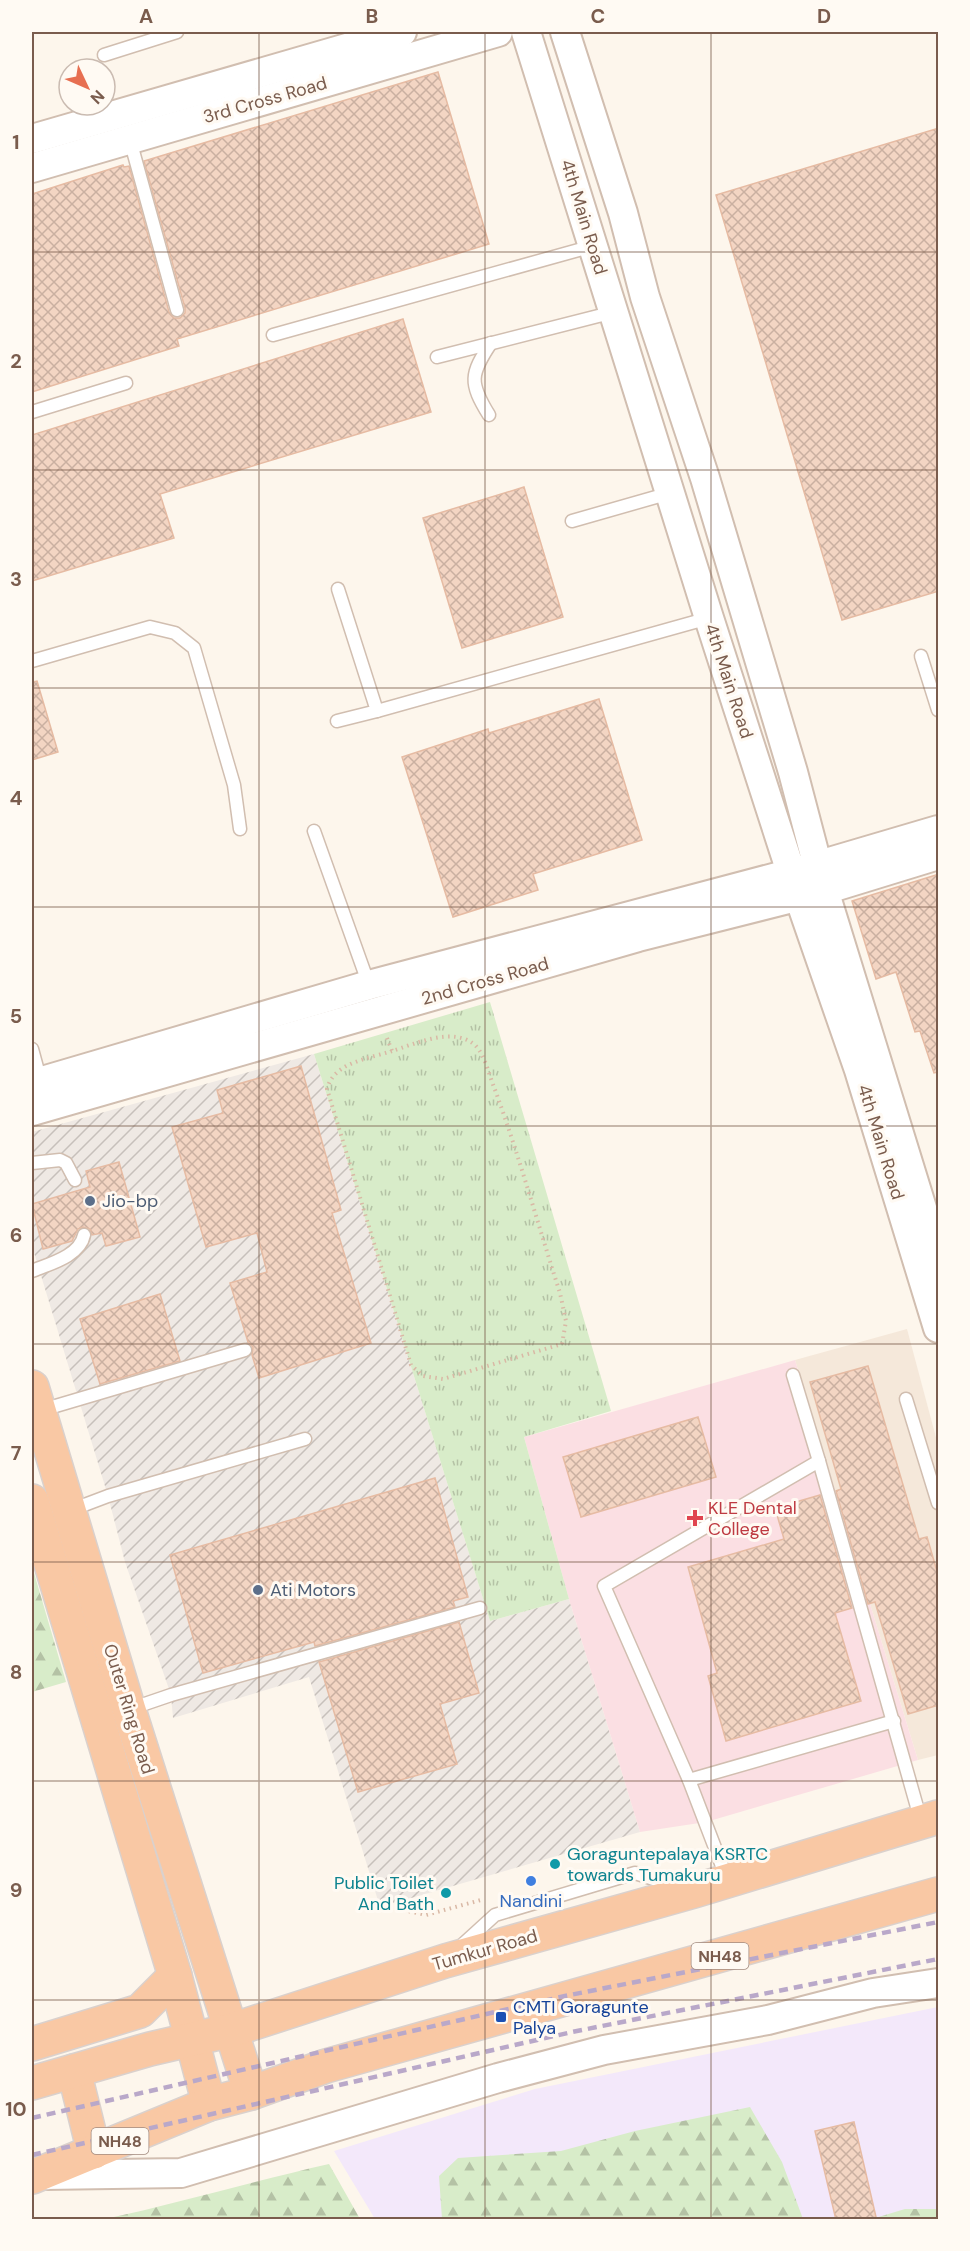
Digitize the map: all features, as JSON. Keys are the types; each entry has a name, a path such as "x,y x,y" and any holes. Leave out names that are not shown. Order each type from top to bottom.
{"highway":[{"name":"Outer Ring Road","path":"35,1399 129,1710 251,2093"},
{"name":"Outer Ring Road","path":"32,1501 175,1976 209,2104"},
{"name":"Tumkur Road","path":"32,2083 232,2030 445,1961 694,1891 930,1820"},
{"name":"NH48","path":"35,2176 209,2104 251,2093 326,2066 939,1894"},
{"path":"32,2044 140,2011 175,1976"},
{"path":"74,2071 94,2152"}],"street":[{"path":"32,139 402,32"},
{"name":"3rd Cross Road","path":"32,168 498,32"},
{"name":"4th Main Road","path":"526,32 709,618 808,881 859,1070 939,1328"},
{"name":"4th Main Road","path":"565,32 623,213 645,297 705,478 796,782 808,881"},
{"path":"939,830 808,881 939,1260"},
{"name":"2nd Cross Road","path":"36,1083 369,985 808,881 939,855"},
{"name":"2nd Cross Road","path":"32,1111 638,937 808,881"},
{"path":"35,2176 181,2173 498,2078 604,2050 768,2020 873,1993 939,1983"}],"lane":[{"path":"104,55 177,32"},
{"path":"130,140 177,310"},
{"path":"273,335 593,246"},
{"path":"437,357 614,312"},
{"path":"489,415 478,398 473,381 479,361 492,343"},
{"path":"32,412 126,383"},
{"path":"572,521 670,493"},
{"path":"338,589 376,711"},
{"path":"337,721 709,618"},
{"path":"32,661 150,627 175,633 195,648 234,785 240,829"},
{"path":"921,656 939,710"},
{"path":"314,831 369,985"},
{"path":"32,1049 36,1083"},
{"path":"32,1163 60,1160 69,1168 75,1180"},
{"path":"32,1271 74,1251 83,1242 84,1235"},
{"path":"35,1399 245,1350"},
{"path":"793,1375 894,1721 930,1820"},
{"path":"906,1399 939,1503"},
{"path":"69,1511 108,1496 305,1439"},
{"path":"728,1880 689,1780 604,1586 819,1461"},
{"path":"129,1710 171,1695 480,1608"},
{"path":"689,1780 894,1721"}],"path":[{"path":"379,1012 392,1051"},
{"path":"457,1036 475,1045 483,1059 502,1108 560,1293 566,1321 562,1344 443,1379 423,1376 411,1365 327,1089 330,1080 342,1067 392,1051 430,1039 457,1036"}],"shaded area":[{"path":"314,1054 490,1621 569,1599 640,1832 380,1907 309,1677 173,1718 171,1695 125,1562 108,1496 32,1246 32,1132"},
{"path":"907,1329 938,1445 938,1755 918,1760 795,1360"},
{"name":"KLE Dental College","path":"795,1360 918,1760 706,1822 640,1832 569,1599 524,1437"},
{"path":"938,2007 938,2219 375,2219 334,2151 535,2089"}],"green space":[{"path":"490,1002 611,1411 524,1437 569,1599 490,1621 314,1054"},
{"path":"32,1566 66,1682 32,1692"},
{"path":"750,2107 782,2162 803,2219 442,2219 439,2176 458,2158 561,2151 635,2131"},
{"path":"329,2164 360,2219 105,2219 161,2206"},
{"path":"905,2209 938,2209 938,2219 872,2219"}],"building":[{"path":"438,72 489,244 177,339 179,346 32,392 32,194 123,165 124,167 129,166 169,312 174,318 180,318 185,313 185,308 144,161"},
{"path":"939,128 939,591 842,620 716,195"},
{"path":"403,319 431,412 160,494 174,538 32,581 32,435"},
{"path":"524,487 563,617 462,648 423,518"},
{"path":"37,681 58,752 32,760 32,682"},
{"path":"599,699 642,840 533,874 538,890 453,917 402,757 488,729 489,733"},
{"path":"939,874 939,1072 934,1073 920,1031 915,1032 896,972 876,979 852,901"},
{"path":"301,1066 341,1210 332,1213 371,1343 259,1378 252,1355 253,1347 248,1342 230,1283 267,1272 257,1233 206,1247 172,1127 223,1113 217,1090"},
{"path":"119,1162 140,1237 106,1246 102,1233 92,1235 90,1229 83,1227 78,1229 72,1241 43,1249 32,1204 90,1187 86,1171"},
{"path":"160,1294 180,1361 100,1384 80,1319"},
{"path":"868,1366 919,1539 927,1537 939,1578 939,1705 908,1714 875,1602 868,1604 836,1491 841,1489 810,1382"},
{"path":"698,1417 716,1477 581,1517 563,1457"},
{"name":"Ati Motors","path":"435,1478 468,1597 453,1601 455,1607 315,1646 314,1642 203,1673 170,1555"},
{"path":"820,1495 852,1608 835,1613 861,1701 726,1741 708,1676 717,1673 688,1567 784,1539 775,1508"},
{"path":"459,1622 479,1693 440,1704 457,1764 358,1792 319,1662"},
{"path":"854,2122 876,2217 865,2220 836,2220 815,2131"}],"railway":[{"path":"32,2118 565,1996 938,1922"},
{"path":"32,2155 572,2032 938,1959"}],"place":[{"name":"Jio-bp","path":"90,1201"},
{"name":"KLE Dental College","path":"695,1518"},
{"name":"Ati Motors","path":"258,1590"},
{"name":"Goraguntepalaya KSRTC towards Tumakuru","path":"555,1864"},
{"name":"Nandini","path":"531,1881"},
{"name":"Public Toilet And Bath","path":"446,1893"},
{"name":"CMTI Goragunte Palya","path":"501,2017"}]}
